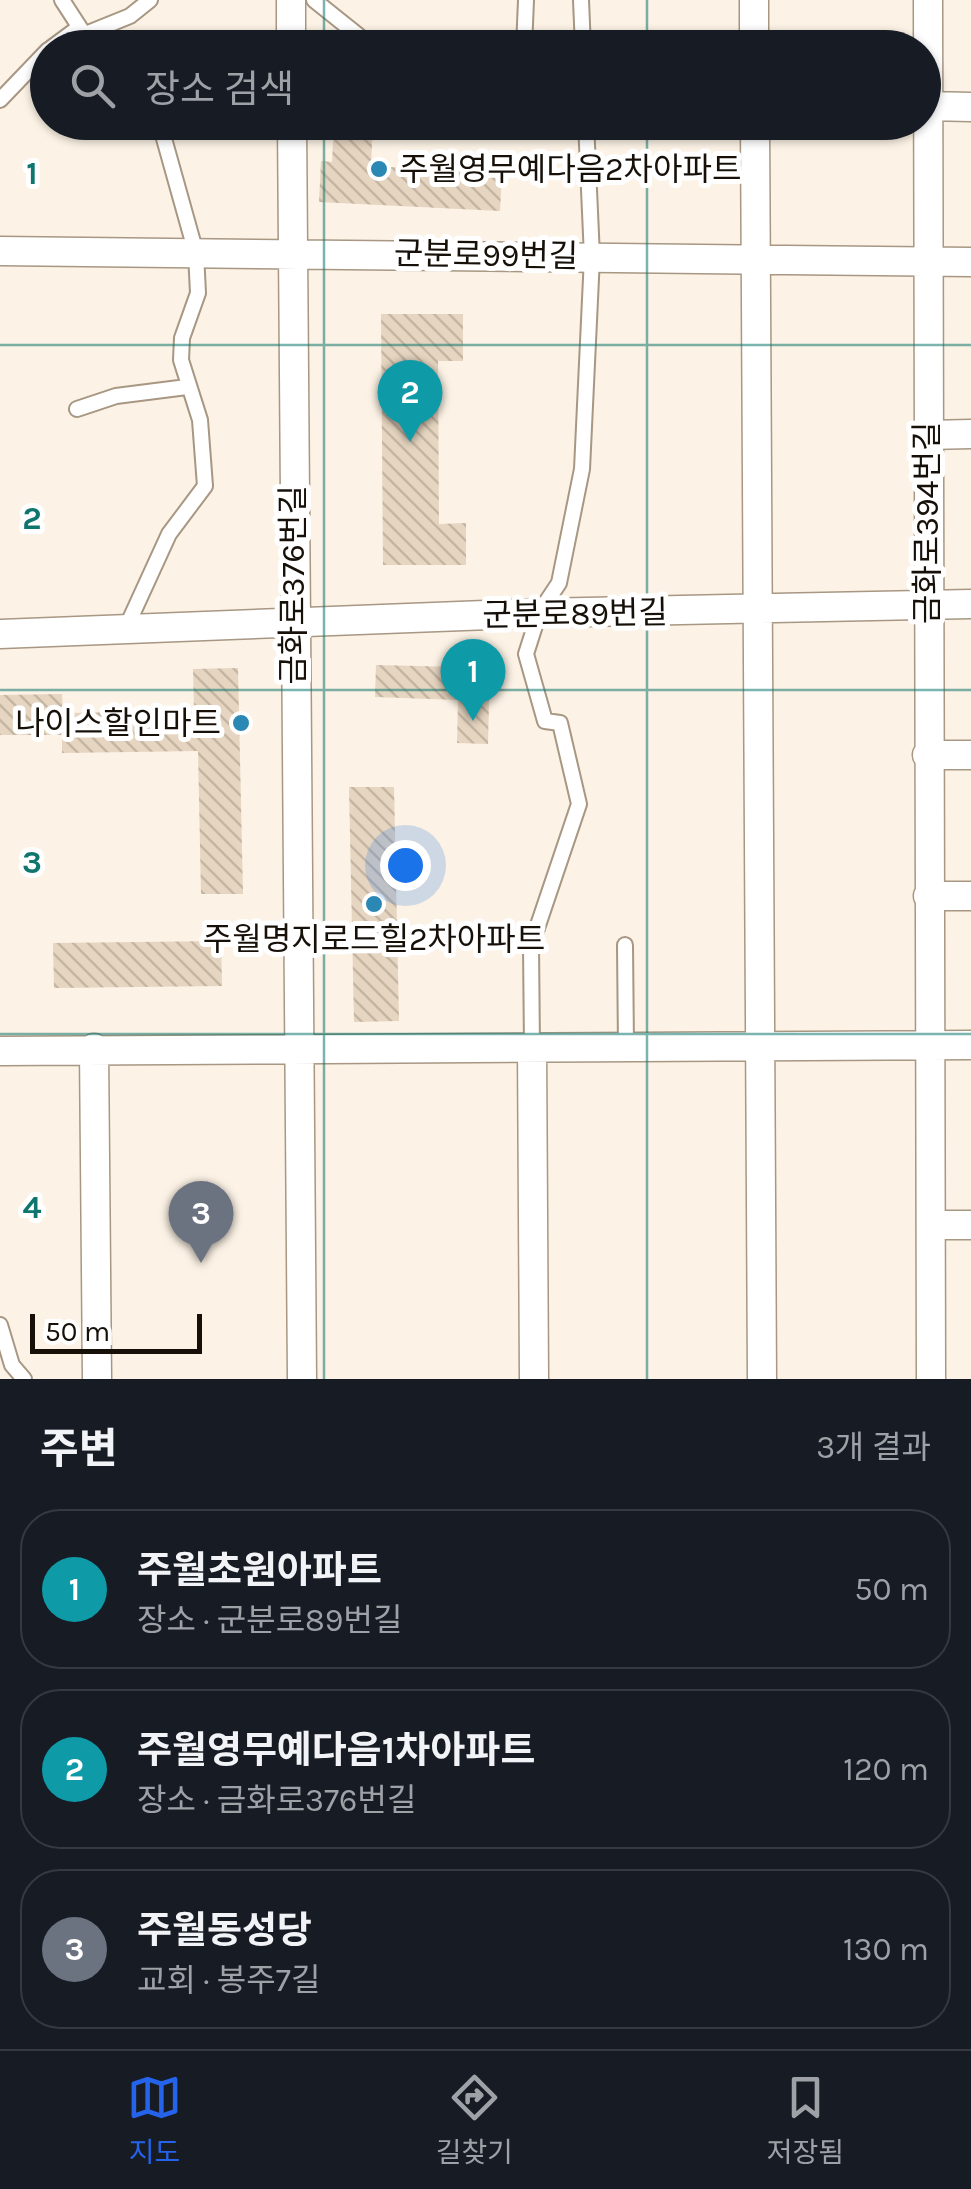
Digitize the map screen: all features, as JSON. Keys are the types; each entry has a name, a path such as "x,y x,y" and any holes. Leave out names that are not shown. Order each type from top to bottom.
{"street":[{"path":"291,0 291,30"},
{"path":"754,0 754,30"},
{"name":"금화로394번길","path":"928,0 928,30"},
{"path":"941,106 971,106"},
{"name":"금화로376번길","path":"292,140 296,1048 302,1379"},
{"path":"755,140 762,1379"},
{"name":"금화로394번길","path":"928,140 931,1379"},
{"name":"군분로99번길","path":"0,251 971,262"},
{"path":"928,435 971,434"},
{"name":"군분로89번길","path":"0,634 540,613 971,604"},
{"path":"928,755 971,755"},
{"path":"928,896 971,896"},
{"path":"0,1050 971,1046"},
{"path":"532,1047 534,1379"},
{"path":"94,1048 97,1379"},
{"path":"932,1225 971,1226"}],"lane":[{"path":"62,0 81,30"},
{"path":"100,30 130,16 150,0"},
{"path":"314,0 352,30"},
{"path":"525,30 526,0"},
{"path":"581,0 582,30"},
{"path":"0,100 30,68"},
{"path":"126,629 169,534 205,486 200,420 180,360 182,338 198,293 196,252 164,140"},
{"path":"532,1047 531,946 579,804 560,723 545,721 526,654 540,613 559,583 577,508 592,258 587,140"},
{"path":"78,410 116,396 187,387"},
{"path":"625,944 626,1047"},
{"path":"0,1325 12,1366 24,1379"}],"building":[{"name":"주월영무예다음2차아파트","path":"333,140 372,140 371,166 502,173 500,211 319,202 321,161 332,162"},
{"path":"381,314 463,314 463,361 438,361 439,524 466,523 466,565 383,565"},
{"path":"460,657 490,658 488,744 457,743 458,700 375,697 376,665 460,667"},
{"path":"238,668 243,894 201,894 198,751 62,753 62,735 0,735 0,695 62,694 63,713 194,711 193,669"},
{"name":"주월명지로드힐2차아파트","path":"349,787 394,787 399,1021 354,1022"},
{"path":"221,941 222,986 54,988 53,943"}],"place":[{"name":"주월영무예다음2차아파트","path":"379,169"},
{"name":"주월영무예다음1차아파트","path":"410,442"},
{"name":"주월초원아파트","path":"473,721"},
{"name":"나이스할인마트","path":"241,723"},
{"name":"주월명지로드힐2차아파트","path":"374,904"},
{"name":"주월동성당","path":"201,1263"}]}
